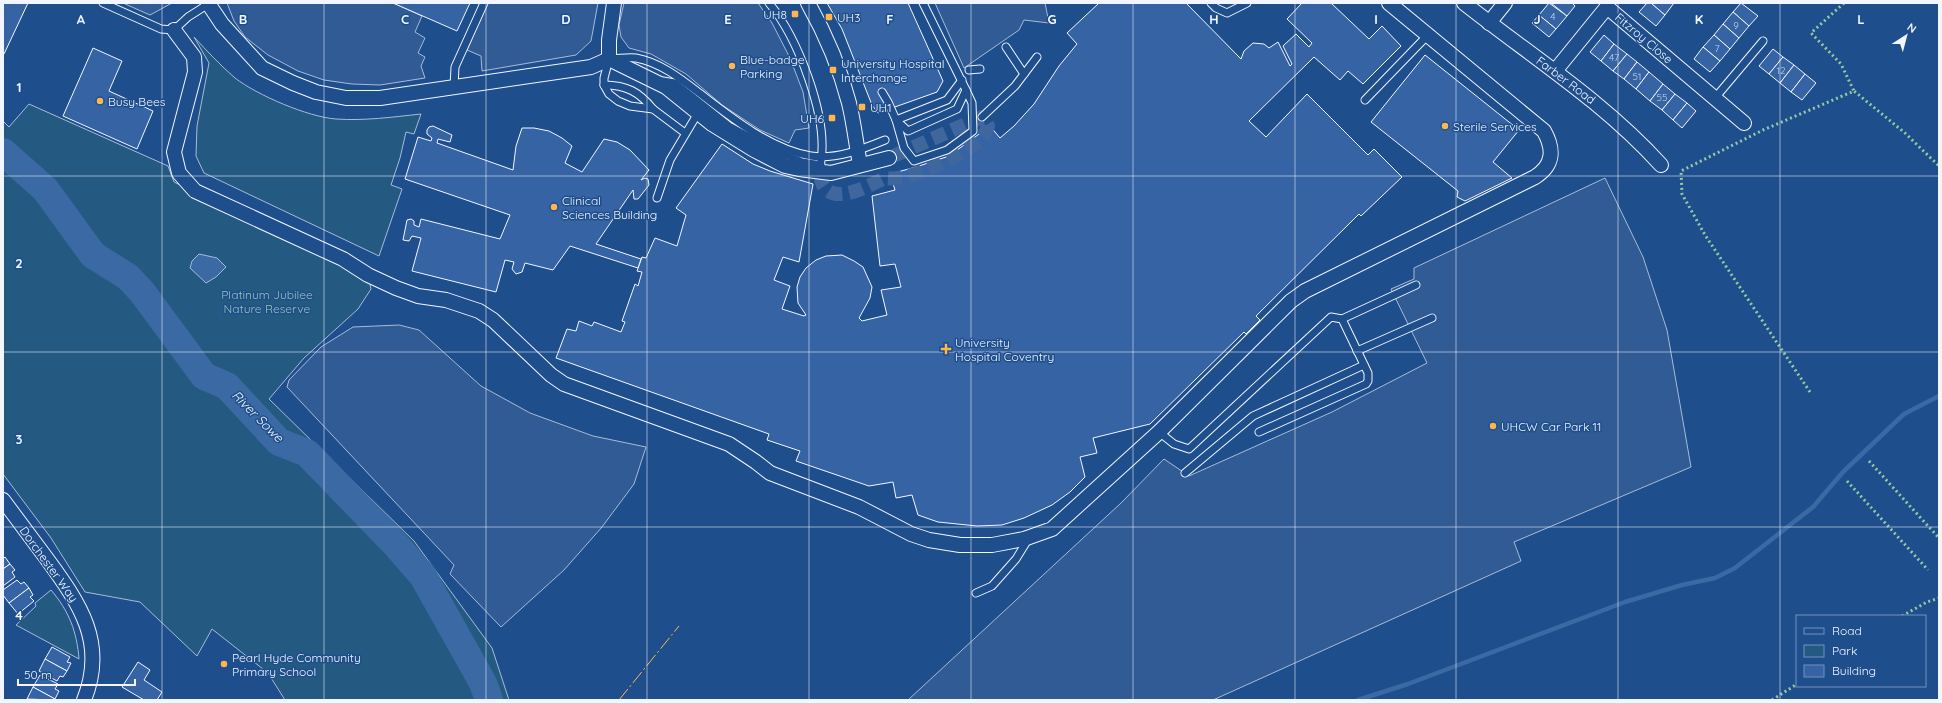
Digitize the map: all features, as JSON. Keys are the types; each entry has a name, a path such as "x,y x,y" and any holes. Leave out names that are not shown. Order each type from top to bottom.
{"street":[{"path":"208,3 222,24 262,68 292,83 316,92 346,98 380,98 591,67 609,59 649,78 678,96 712,124 775,161 799,169 820,169 831,173 860,164 888,158"},
{"path":"609,59 609,40 614,3"},
{"path":"808,3 832,50 841,76 851,113 860,164"},
{"path":"174,30 194,57 195,72 174,152 179,173 195,191 343,259 368,275 396,288 418,296 446,300 479,312 493,320 551,374 564,384 729,444 770,473 860,507 911,534 929,540 960,545 992,545 1052,529 1159,432 1291,301 1305,291 1535,177 1546,168 1552,153 1550,142 1544,131 1390,3"},
{"name":"Farber Road","path":"1464,3 1600,105 1638,140 1661,166"},
{"path":"1489,23 1505,3"},
{"name":"Fitzroy Close","path":"1555,71 1608,5 1744,123"},
{"name":"Dorchester Way","path":"3,500 67,586 84,617 93,650 92,672 84,700"}],"lane":[{"path":"103,3 161,29 174,30 188,17 208,3"},
{"path":"454,87 455,67 484,3"},
{"path":"649,78 675,83 729,126 769,148 820,169 822,156 822,131 803,62 790,34 769,3"},
{"path":"882,92 896,120 904,148 914,161 947,150 973,130 972,103 923,3"},
{"path":"1211,3 1216,8 1227,13 1237,5 1247,3"},
{"path":"1365,100 1428,34"},
{"path":"1715,98 1762,41"},
{"path":"1006,47 1024,74"},
{"path":"982,117 1015,86 1037,57"},
{"path":"654,109 630,106 618,101 609,94 604,85 604,78 609,59 636,58 651,63 680,78 729,116 756,133 786,148 811,157 832,156 857,150 885,140"},
{"path":"969,70 980,69"},
{"path":"896,120 947,100 962,80"},
{"path":"604,85 617,85 634,91 685,133"},
{"path":"896,120 908,131 957,109 966,90"},
{"path":"657,198 670,160 698,113"},
{"path":"1159,432 1174,444 1189,449 1331,317 1342,319 1416,285"},
{"path":"1357,351 1432,318"},
{"path":"1259,432 1366,384 1368,381 1368,373 1342,319"},
{"path":"1185,473 1253,416 1364,365"},
{"path":"976,593 992,586 1016,559 1030,536"}],"green space":[{"path":"194,37 235,78 269,98 298,110 336,119 378,118 421,114 414,134 406,132 400,158 391,185 402,189 379,256 204,173 196,156 197,126 209,63"},
{"name":"Platinum Jubilee Nature Reserve","path":"29,104 168,166 174,182 368,275 371,289 358,309 304,358 269,399 414,541 492,648 509,700 285,700 268,673 212,629 197,656 140,602 85,592 51,538 3,474 3,121 9,127"},
{"path":"51,590 63,606 71,622 79,659 16,625 36,606 35,603"}],"shaded area":[{"path":"123,3 172,3 150,15"},
{"path":"227,3 393,3 422,16 415,32 425,38 418,53 425,57 421,66 425,78 380,85 352,84 324,80 298,71 268,55 245,37 234,21"},
{"path":"487,3 598,3 591,41 576,55 482,71 481,56 467,50"},
{"name":"Blue-badge Parking","path":"624,3 758,3 772,23 790,58 803,92 809,128 795,130 789,143 760,130 722,105 686,74 651,54 629,48 621,37 619,25"},
{"path":"935,3 1045,3 1049,23 1024,20 1019,30 964,68"},
{"name":"UHCW Car Park 11","path":"1605,178 1643,257 1667,330 1691,467 1514,542 1521,561 1213,700 908,700 1121,503 1164,459 1189,476 1332,412 1427,363 1391,289 1414,279 1414,268"},
{"path":"199,254 217,258 226,267 216,277 206,283 190,268 192,261"},
{"path":"399,325 419,330 481,386 530,413 593,436 646,447 634,484 602,527 564,570 501,627 450,574 454,565 287,387 289,380 321,347 353,327"}],"building":[{"path":"3,3 28,3 4,54 3,53"},
{"path":"393,3 470,3 457,31"},
{"path":"827,3 908,3 943,81 937,92 878,113 872,105 842,29"},
{"path":"1099,3 1186,3 1241,59 1244,51 1253,43 1264,44 1269,48 1278,42 1290,66 1292,64 1283,46 1296,34 1309,47 1312,43 1287,19 1302,3 1331,3 1369,39 1382,26 1401,46 1363,84 1348,71 1340,80 1314,57 1249,121 1266,137 1307,94 1368,155 1374,149 1402,177 1361,216 1359,214 1256,316 1260,320 1246,334 1244,332 1150,424 1093,438 1097,453 1080,457 1085,477 1070,492 1052,505 1024,518 1002,525 977,526 938,522 918,515 912,495 896,498 893,482 869,486 796,461 800,451 767,440 769,434 556,358 567,329 576,331 579,321 592,326 594,322 621,332 625,322 622,321 635,284 638,286 642,272 637,271 642,257 646,258 655,238 677,246 686,215 676,208 722,144 753,164 770,171 813,184 799,262 783,257 774,280 790,286 782,309 804,316 806,315 798,303 797,287 800,277 806,268 816,260 826,256 842,255 863,267 872,287 870,298 859,318 862,321 887,315 881,290 901,287 895,264 880,266 872,196 895,190 890,174 949,156 990,126 1000,138 1014,126 1034,104 1059,66 1077,44 1067,33"},
{"path":"1549,3 1567,16 1556,29 1539,15"},
{"path":"1551,3 1572,3 1575,6 1567,16"},
{"path":"1647,3 1651,3 1665,15 1656,26 1639,12"},
{"path":"1651,3 1674,3 1665,15"},
{"path":"1741,3 1758,16 1749,26 1733,12"},
{"path":"1733,12 1749,26 1739,38 1723,24"},
{"path":"1539,15 1556,29 1549,37 1532,23"},
{"path":"1723,24 1739,38 1730,49 1714,35"},
{"path":"1604,35 1614,44 1601,61 1590,52"},
{"path":"1714,35 1730,49 1720,61 1703,47"},
{"path":"1614,44 1627,54 1613,71 1601,61"},
{"path":"1703,47 1720,61 1710,72 1694,59"},
{"name":"Busy Bees","path":"93,48 122,61 109,91 153,111 137,149 63,116"},
{"path":"1773,49 1783,57 1769,74 1759,66"},
{"path":"1627,54 1637,62 1624,79 1613,71"},
{"name":"Sterile Services","path":"1425,55 1519,130 1493,162 1512,178 1465,201 1457,197 1458,191 1371,122"},
{"path":"1783,57 1794,65 1780,83 1769,74"},
{"path":"1637,62 1649,72 1636,89 1624,79"},
{"path":"1794,65 1805,74 1791,92 1780,83"},
{"path":"1649,72 1663,84 1650,101 1636,89"},
{"path":"1805,74 1816,83 1802,100 1791,92"},
{"path":"1663,84 1675,94 1662,110 1650,101"},
{"path":"1675,94 1687,103 1673,120 1662,110"},
{"path":"1687,103 1696,111 1682,128 1673,120"},
{"name":"Clinical Sciences Building","path":"433,126 452,135 450,142 438,139 437,143 513,170 516,146 522,128 534,128 549,131 562,138 572,146 565,163 582,172 604,139 617,142 630,150 649,170 641,180 645,178 648,179 649,185 638,199 634,199 633,190 596,244 641,259 638,268 570,246 553,270 525,263 522,272 516,274 512,269 514,262 505,260 496,292 412,271 421,238 412,236 409,241 403,240 407,220 411,219 414,221 414,225 419,227 421,219 500,239 510,215 405,179 418,137 431,141 432,138 427,134 427,130 429,127"},
{"path":"5,557 10,564 3,569 3,559"},
{"path":"10,564 15,570 12,572 15,577 3,586 3,569"},
{"path":"17,580 21,584 24,582 29,588 9,603 3,595 3,590"},
{"path":"29,588 33,595 30,597 34,601 18,614 9,603"},
{"path":"52,647 70,657 67,662 71,663 67,671 45,659"},
{"path":"45,659 67,671 63,677 60,676 57,681 39,671"},
{"path":"138,662 150,670 144,680 162,692 157,700 144,700 122,687"},
{"path":"40,675 58,684 55,689 59,691 55,699 33,687"},
{"path":"33,687 55,699 27,699"}],"waterway":[{"name":"River Sowe","path":"3,152 45,189 93,255 128,277 142,292 204,376 227,386 279,442 307,453 397,546 423,576 483,683 489,700"},
{"path":"1358,700 1408,684 1625,602 1682,585 1715,578 1735,568 1813,507 1843,472 1904,414 1939,396"}],"tunnel":[{"path":"820,173 822,184 828,191 836,194 852,192 885,178 908,176 949,160 962,153 981,139 988,126 982,117 889,158"}],"hedge":[{"path":"1844,3 1811,33 1841,64 1854,91"},
{"path":"1810,392 1705,235 1682,194 1681,171 1763,130 1854,91 1905,133 1939,166"},
{"path":"1869,461 1938,537"},
{"path":"1847,481 1928,570"},
{"path":"1904,615 1927,602 1939,598"},
{"path":"1772,700 1796,685"}],"power":[{"path":"619,700 679,626"}],"place":[{"name":"UH8","path":"795,14"},
{"name":"UH3","path":"829,17"},
{"name":"Blue-badge Parking","path":"732,66"},
{"name":"University Hospital Interchange","path":"833,70"},
{"name":"Busy Bees","path":"100,101"},
{"name":"UH1","path":"862,107"},
{"name":"UH6","path":"832,118"},
{"name":"Sterile Services","path":"1445,126"},
{"name":"Clinical Sciences Building","path":"554,207"},
{"name":"University Hospital Coventry","path":"946,349"},
{"name":"UHCW Car Park 11","path":"1493,426"},
{"name":"Pearl Hyde Community Primary School","path":"224,664"}]}
